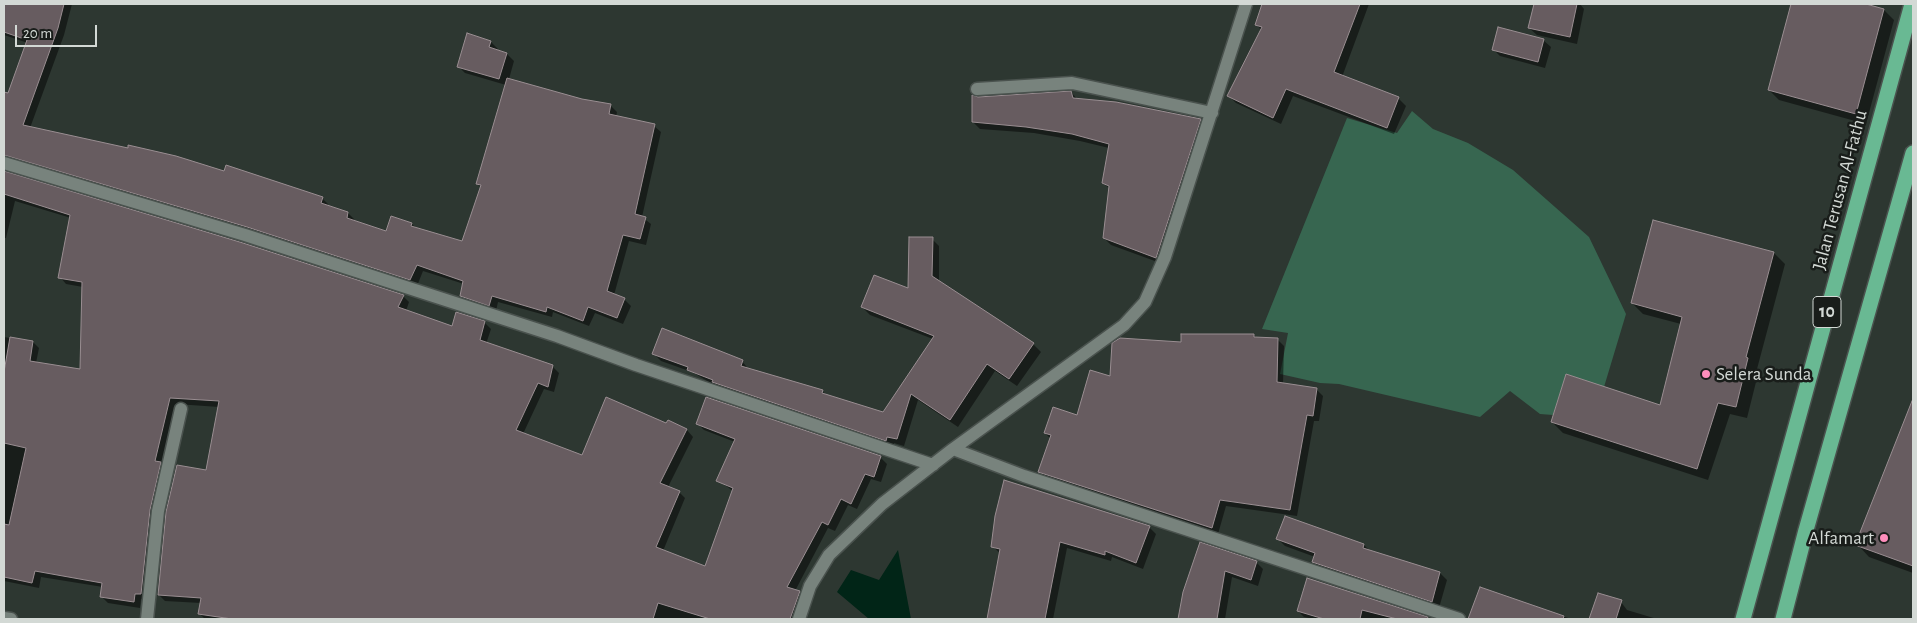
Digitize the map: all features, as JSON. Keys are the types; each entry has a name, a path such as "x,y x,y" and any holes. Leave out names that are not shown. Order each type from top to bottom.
{"highway":[{"name":"Jalan Terusan Al-Fathu","path":"1743,619 1912,4"},
{"name":"10","path":"1783,619 1806,530 1913,154"}],"street":[{"path":"799,619 810,586 829,555 882,504 953,449 1124,325 1145,302 1165,257 1246,4"},
{"path":"977,89 1072,83 1212,113"},
{"path":"4,163 245,235 500,318 934,464"},
{"path":"147,619 158,511 181,409"},
{"path":"953,449 1024,476 1459,619"},
{"path":"4,618 11,619"}],"shaded area":[{"path":"1412,111 1433,129 1468,143 1513,170 1589,237 1626,314 1604,387 1566,374 1553,415 1540,414 1510,391 1480,417 1339,384 1320,383 1280,374 1288,333 1262,329 1347,118 1397,133"},
{"path":"898,550 911,619 869,619 837,592 851,570 879,580"}],"building":[{"path":"4,4 64,4 58,28 23,125 128,148 128,145 176,156 224,171 226,165 323,197 321,203 348,212 347,218 386,231 391,216 412,223 411,226 462,241 481,185 476,184 507,78 582,99 611,104 609,114 655,124 635,214 646,217 640,239 623,235 607,291 625,298 617,318 588,307 583,321 547,307 546,312 492,296 489,306 460,296 463,281 417,265 410,280 247,227 4,155 4,92 8,93 27,40 4,32"},
{"path":"1262,4 1360,4 1334,72 1399,97 1387,128 1286,89 1273,118 1227,96 1262,27 1255,25"},
{"path":"1534,4 1577,4 1570,37 1528,28"},
{"path":"1791,4 1866,4 1884,9 1856,114 1768,90"},
{"path":"1498,27 1544,39 1538,62 1492,50"},
{"path":"467,33 491,41 489,47 507,53 499,79 457,67"},
{"path":"1071,91 1073,98 1116,102 1201,119 1156,258 1103,238 1109,186 1102,183 1109,144 1072,134 972,122 972,95 978,97"},
{"path":"4,171 243,243 404,295 398,307 452,326 456,312 485,321 480,340 553,365 548,387 538,383 516,430 582,455 606,397 666,423 668,420 687,429 660,483 680,491 656,547 705,566 733,488 716,481 735,439 696,424 706,397 881,456 874,477 865,474 851,504 841,499 828,525 822,522 787,587 800,591 790,619 710,619 658,603 653,619 232,619 198,614 201,598 158,595 166,512 177,465 206,470 219,401 170,398 155,461 161,462 150,510 141,594 135,594 134,602 100,597 102,583 35,571 32,583 4,577 4,524 9,525 26,448 4,443 4,372 10,337 33,341 30,361 80,369 82,282 58,278 70,215 4,194"},
{"path":"1653,220 1774,252 1746,357 1748,358 1736,407 1718,403 1697,469 1551,422 1566,374 1660,405 1682,317 1631,303"},
{"path":"909,237 933,237 932,276 1034,343 1009,379 987,364 950,420 911,394 897,439 887,437 886,441 712,382 713,380 687,370 688,367 652,354 662,328 743,360 741,366 823,390 822,393 883,412 934,336 861,307 874,275 908,288"},
{"path":"1181,334 1254,334 1254,337 1278,338 1277,382 1317,388 1313,416 1307,415 1290,510 1220,500 1212,528 1038,472 1051,435 1044,433 1053,407 1077,415 1090,370 1110,376 1112,343 1120,338 1181,342"},
{"path":"1913,401 1913,566 1855,545"},
{"path":"1004,480 1150,526 1136,563 1105,551 1105,555 1060,542 1045,619 987,619 1000,549 991,547 995,516"},
{"path":"1285,516 1364,544 1363,548 1440,572 1432,602 1312,562 1315,553 1276,539"},
{"path":"1200,542 1257,561 1251,580 1225,571 1217,619 1178,619 1183,592"},
{"path":"1307,578 1428,617 1427,619 1397,619 1362,610 1360,619 1324,619 1297,611"},
{"path":"1480,587 1564,616 1563,619 1468,619"},
{"path":"1598,593 1622,600 1616,619 1589,619"}],"place":[{"name":"Selera Sunda","path":"1706,374"},
{"name":"Alfamart","path":"1884,538"}]}
